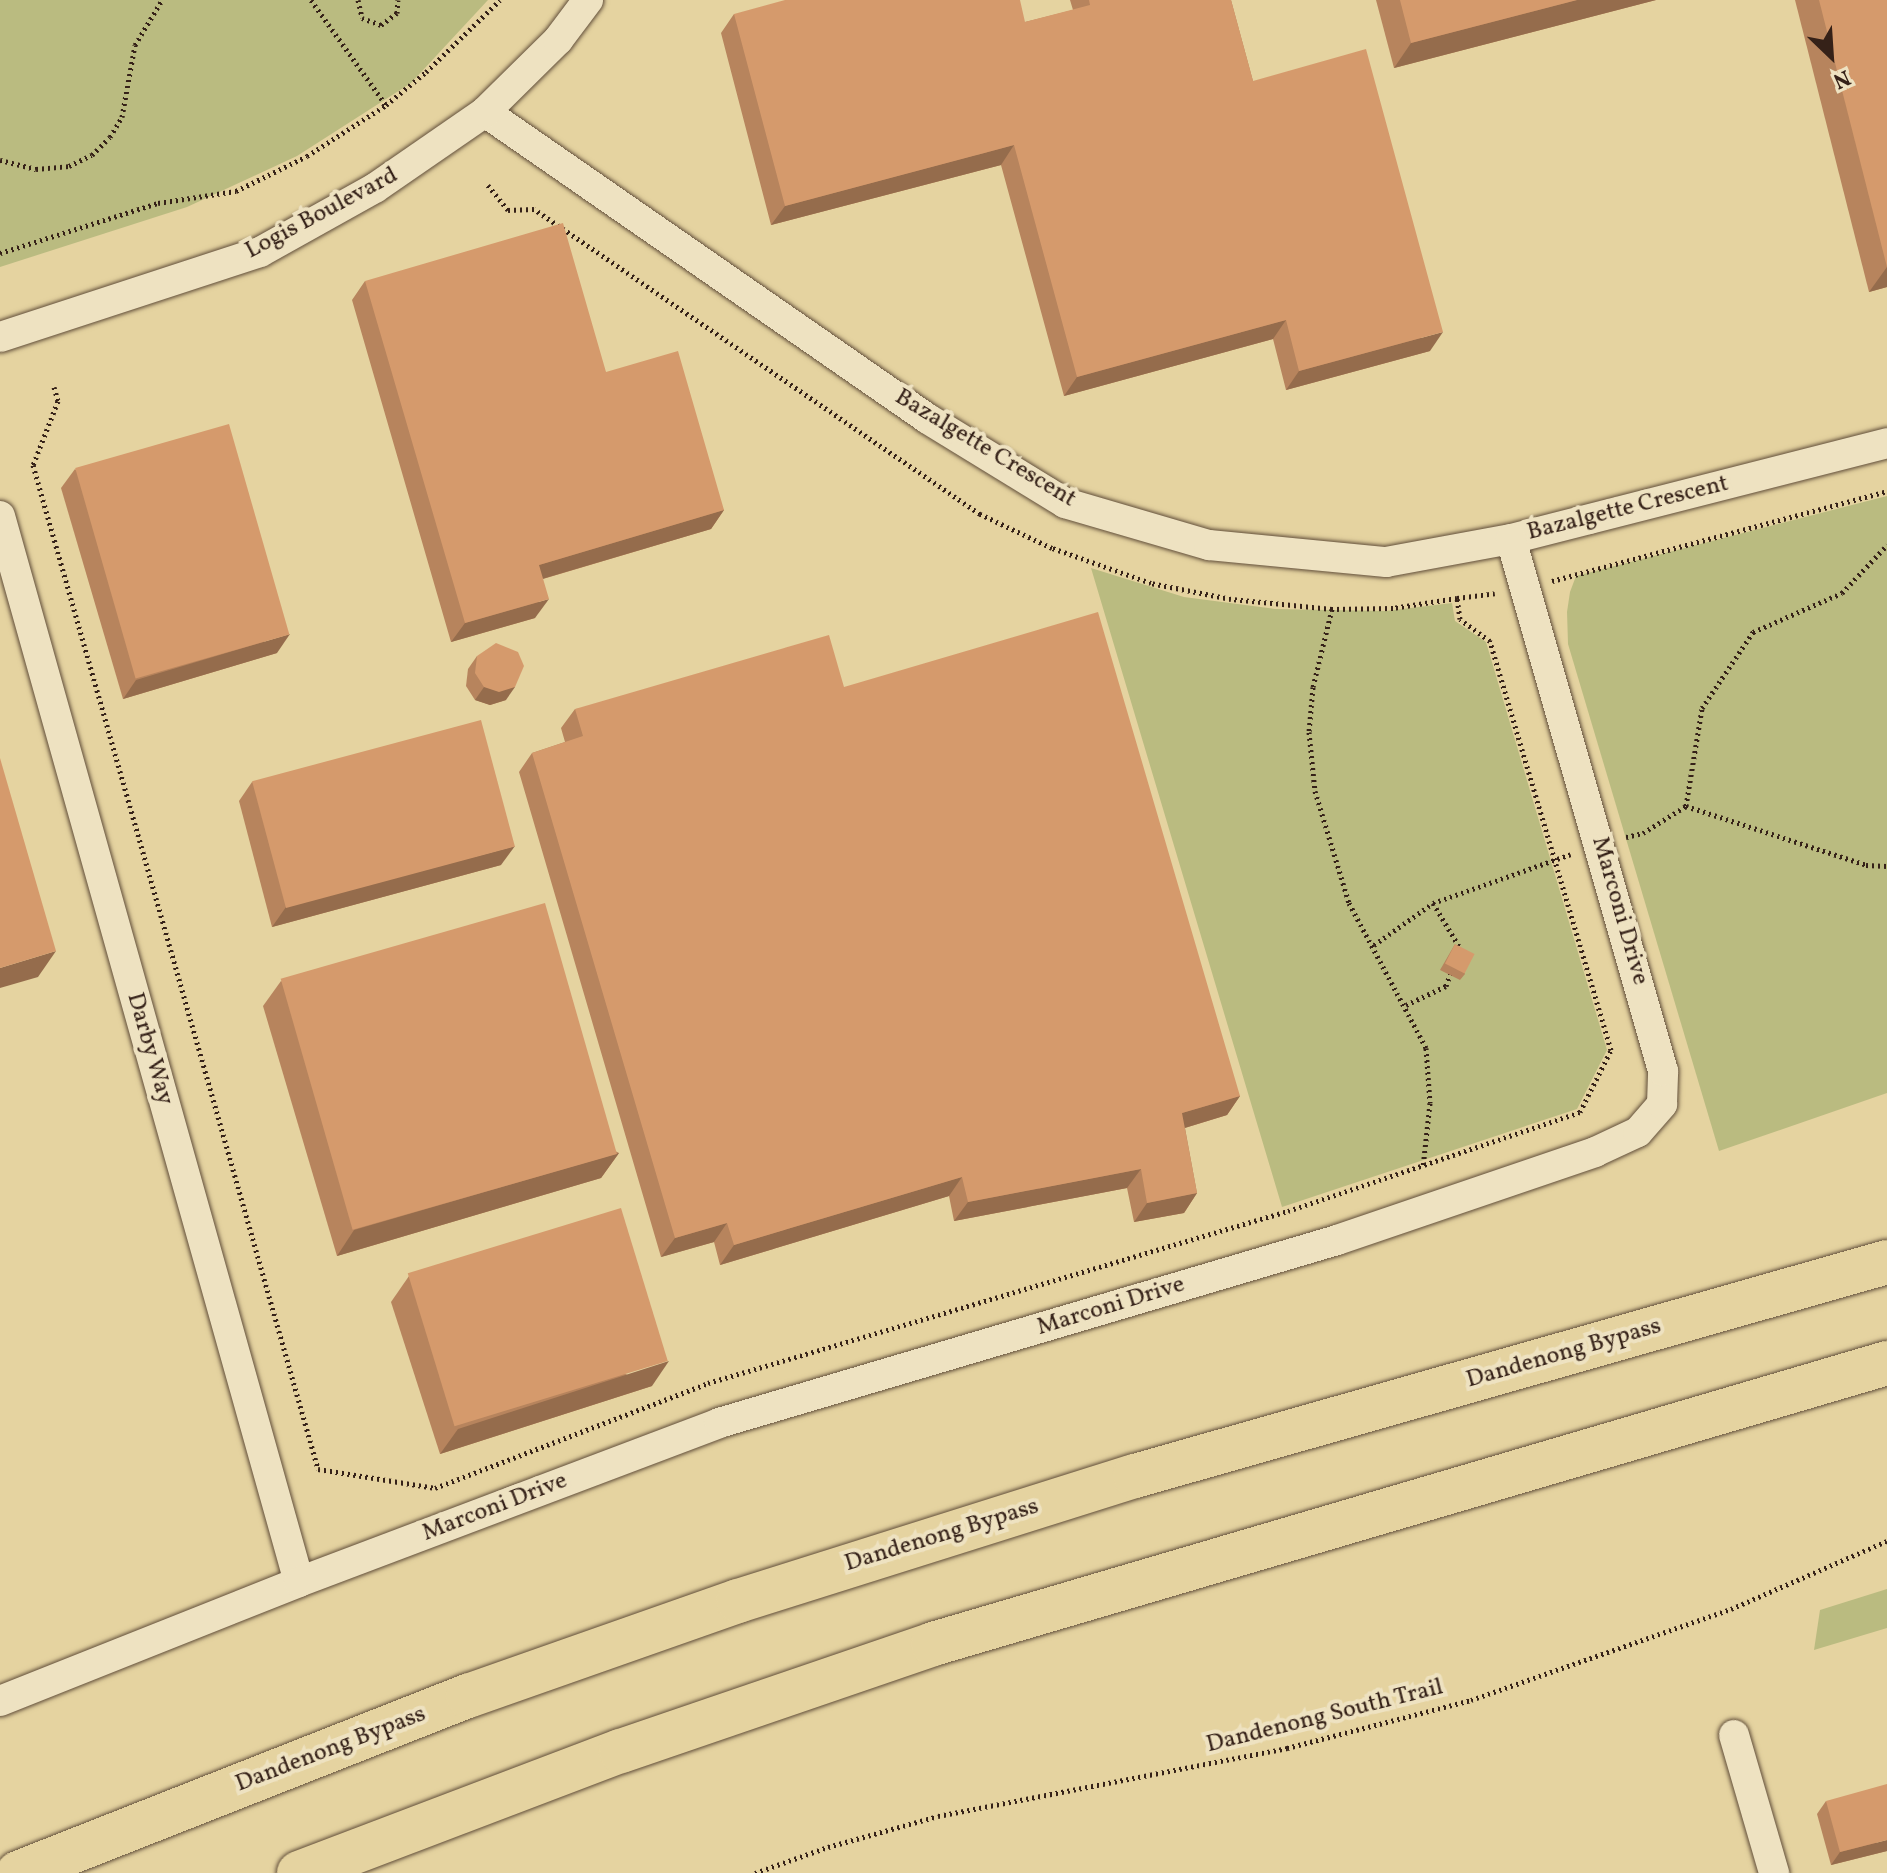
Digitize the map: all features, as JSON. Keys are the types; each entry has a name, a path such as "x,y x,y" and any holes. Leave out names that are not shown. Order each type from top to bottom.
{"highway":[{"name":"Dandenong Bypass","path":"18,1873 468,1696 768,1591 1135,1476 1887,1262"},
{"path":"299,1873 621,1751 933,1644 1887,1363"}],"street":[{"name":"Logis Boulevard","path":"0,337 260,252 375,188 485,112 558,40 588,0"},
{"name":"Bazalgette Crescent","path":"485,112 928,419 1065,503 1209,545 1386,562 1511,539 1887,443"},
{"name":"Darby Way","path":"0,516 299,1582"},
{"name":"Marconi Drive","path":"0,1701 299,1582 719,1423 1337,1240 1595,1152 1638,1132 1662,1104 1663,1071 1511,539"},
{"path":"1734,1735 1774,1873"}],"path":[{"path":"0,160 36,169 69,166 92,155 110,137 122,117 135,45 162,0"},
{"path":"311,0 386,105"},
{"path":"358,0 362,18 381,25 397,13 398,0"},
{"path":"0,253 158,203 236,191 307,156 386,105 426,72 500,0"},
{"path":"488,185 508,210 534,209 980,514 1052,548 1151,583 1231,599 1332,609 1393,608 1524,588 1887,491"},
{"path":"54,387 58,401 33,465 318,1469 435,1488 708,1383 1423,1167 1580,1112 1611,1050 1490,641 1460,619 1457,598"},
{"path":"1686,806 1702,708 1753,632 1842,593 1887,545"},
{"path":"1332,609 1313,687 1309,732 1315,791 1349,903 1406,1005 1426,1048 1430,1103 1423,1167"},
{"path":"1406,1005 1446,986 1460,948 1433,903"},
{"name":"Dandenong South Trail","path":"755,1873 828,1847 938,1816 1287,1748 1471,1700 1731,1609 1887,1541"}],"green space":[{"path":"0,0 488,0 411,83 297,156 187,207 0,267"},
{"path":"1887,496 1887,1093 1719,1151 1568,644 1570,592 1576,576"},
{"path":"1091,568 1184,597 1275,609 1386,611 1452,603 1455,621 1486,642 1607,1050 1577,1109 1282,1207"},
{"path":"1887,1589 1887,1628 1814,1650 1820,1610"}],"building":[{"path":"785,0 1020,0 1025,22 1090,5 1089,0 1231,0 1253,81 1366,49 1443,332 1299,371 1286,320 1077,377 1014,145 785,206 734,14"},
{"path":"1400,0 1577,0 1411,43"},
{"path":"1819,0 1887,0 1887,267"},
{"path":"563,223 606,372 678,351 724,510 539,565 549,599 465,623 365,281"},
{"path":"229,424 289,635 136,679 75,468"},
{"path":"1098,612 1240,1096 1182,1113 1197,1193 1147,1203 1141,1169 968,1202 962,1177 734,1245 727,1223 675,1238 532,753 583,736 575,709 829,635 844,687"},
{"path":"496,643 518,652 524,666 515,687 499,692 484,687 475,673 477,656"},
{"path":"481,720 515,847 286,908 252,781"},
{"path":"0,758 56,951 0,968"},
{"path":"545,903 617,1154 353,1230 281,979"},
{"path":"1455,944 1475,954 1465,974 1445,964"},
{"path":"621,1208 668,1361 455,1426 408,1273"},
{"path":"1887,1784 1887,1840 1840,1852 1826,1801"}]}
